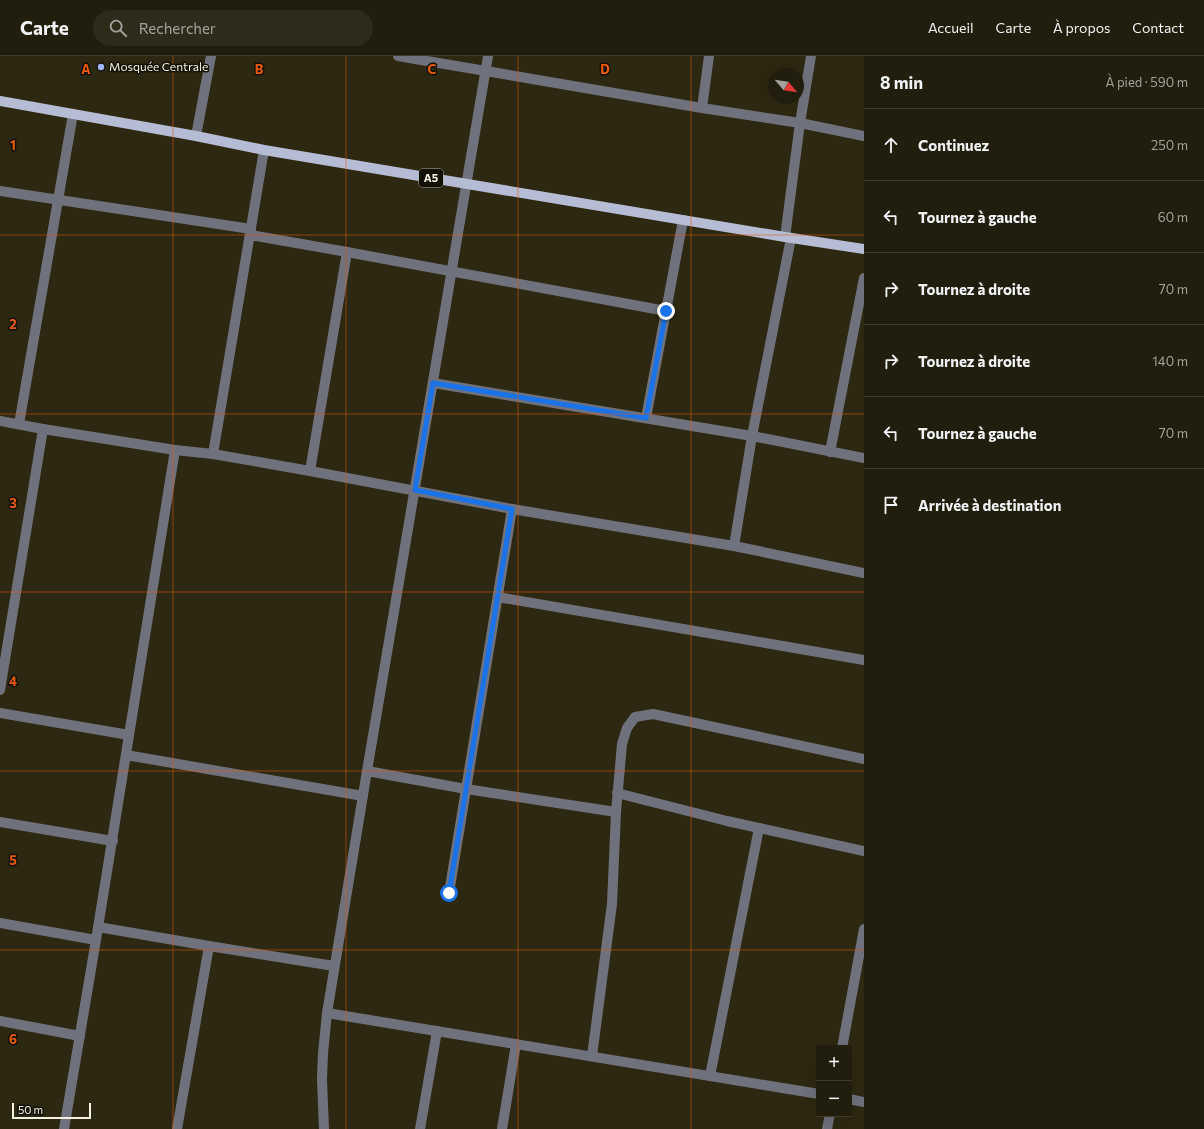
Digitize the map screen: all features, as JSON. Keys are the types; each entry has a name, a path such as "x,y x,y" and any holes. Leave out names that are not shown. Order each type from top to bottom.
{"main road":[{"name":"A5","path":"0,101 196,136 264,150 864,249"}],"street":[{"path":"196,136 211,56"},
{"path":"398,56 486,72 800,123 864,136"},
{"path":"324,1129 322,1079 323,1053 334,966 488,56"},
{"path":"702,108 709,56"},
{"path":"734,546 752,436 788,237 800,123 811,56"},
{"path":"19,424 73,114"},
{"path":"213,454 264,150"},
{"path":"0,191 250,232 347,252 666,311"},
{"path":"646,418 683,220"},
{"path":"310,470 347,252"},
{"path":"830,452 864,278"},
{"path":"433,383 752,436 864,458"},
{"path":"0,421 175,450 213,454 310,470 512,509 734,546 864,573"},
{"path":"0,690 43,429"},
{"path":"64,1129 113,841 175,450"},
{"path":"449,893 512,509"},
{"path":"498,596 864,660"},
{"path":"0,713 129,735"},
{"path":"592,1056 612,904 617,793 622,744 627,728 635,717 653,714 864,759"},
{"path":"126,755 363,796"},
{"path":"367,771 466,789 616,812"},
{"path":"617,793 759,828 864,851"},
{"path":"0,822 113,841"},
{"path":"710,1076 759,828"},
{"path":"0,923 96,940"},
{"path":"98,927 334,966"},
{"path":"843,1045 864,929"},
{"path":"177,1129 209,946"},
{"path":"327,1013 816,1094"},
{"path":"0,1021 80,1036"},
{"path":"420,1129 437,1031"},
{"path":"502,1129 516,1044"},
{"path":"852,1100 864,1102"},
{"path":"827,1129 829,1117"}],"place":[{"name":"Mosquée Centrale","path":"101,67"}],"route":[{"path":"449,893 512,509 415,490 433,383 646,418 666,311"}]}
